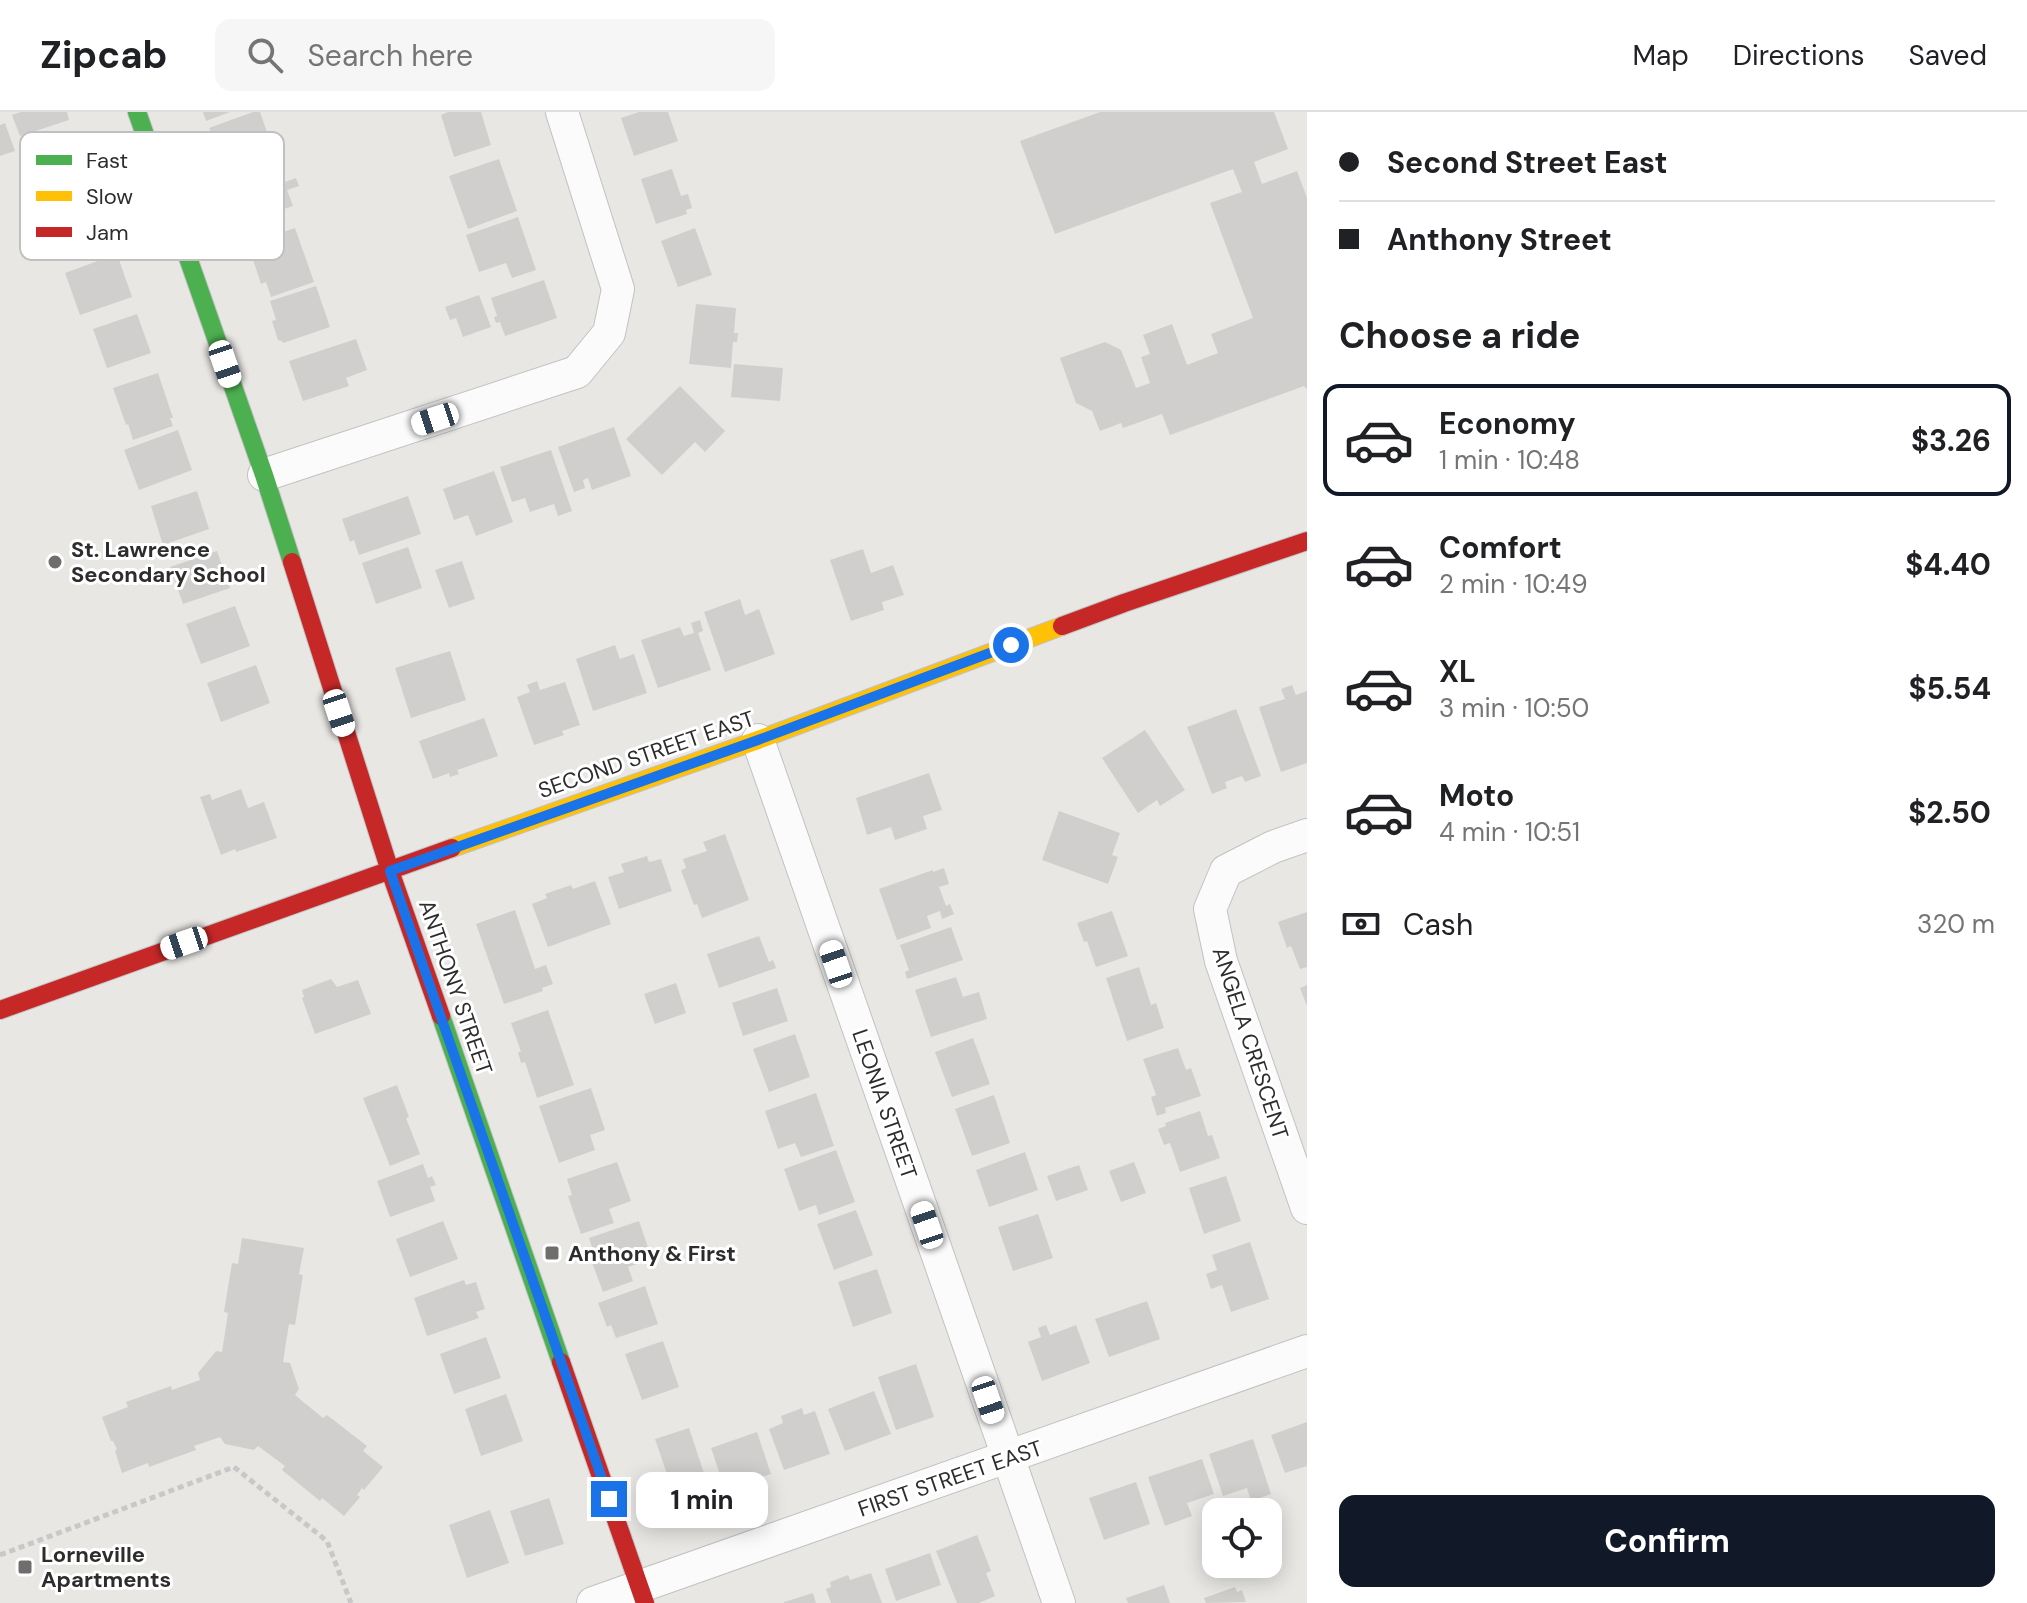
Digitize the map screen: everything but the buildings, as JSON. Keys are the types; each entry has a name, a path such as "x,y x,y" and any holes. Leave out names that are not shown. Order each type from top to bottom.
{"street":[{"name":"ANTHONY STREET","path":"137,112 144,132"},
{"path":"264,475 577,372 585,363 609,333 618,289 562,112"},
{"name":"ANTHONY STREET","path":"189,260 264,475 390,871 643,1595"},
{"name":"SECOND STREET EAST","path":"0,1010 758,740 1124,603 1307,541"},
{"name":"LEONIA STREET","path":"758,740 1059,1603"},
{"name":"ANGELA CRESCENT","path":"1307,835 1273,847 1226,871 1210,909 1221,961 1307,1208"},
{"name":"FIRST STREET EAST","path":"593,1603 643,1595 1008,1458 1307,1351"}],"path":[{"path":"0,1555 234,1467 327,1541 351,1603"}],"traffic: fast":[{"path":"137,112 144,132"},
{"path":"189,260 292,562"},
{"path":"441,1016 561,1362"}],"traffic: slow":[{"path":"452,848 758,740 1062,626"}],"traffic: jam":[{"path":"1062,626 1307,541"},
{"path":"292,562 390,871 441,1016"},
{"path":"0,1010 452,848"},
{"path":"561,1362 645,1603"}],"place":[{"name":"St. Lawrence Secondary School","path":"55,562"},
{"name":"Anthony & First","path":"552,1253"},
{"name":"Lorneville Apartments","path":"25,1567"}],"route":[{"path":"609,1499 390,871 758,740 1011,645"}]}
